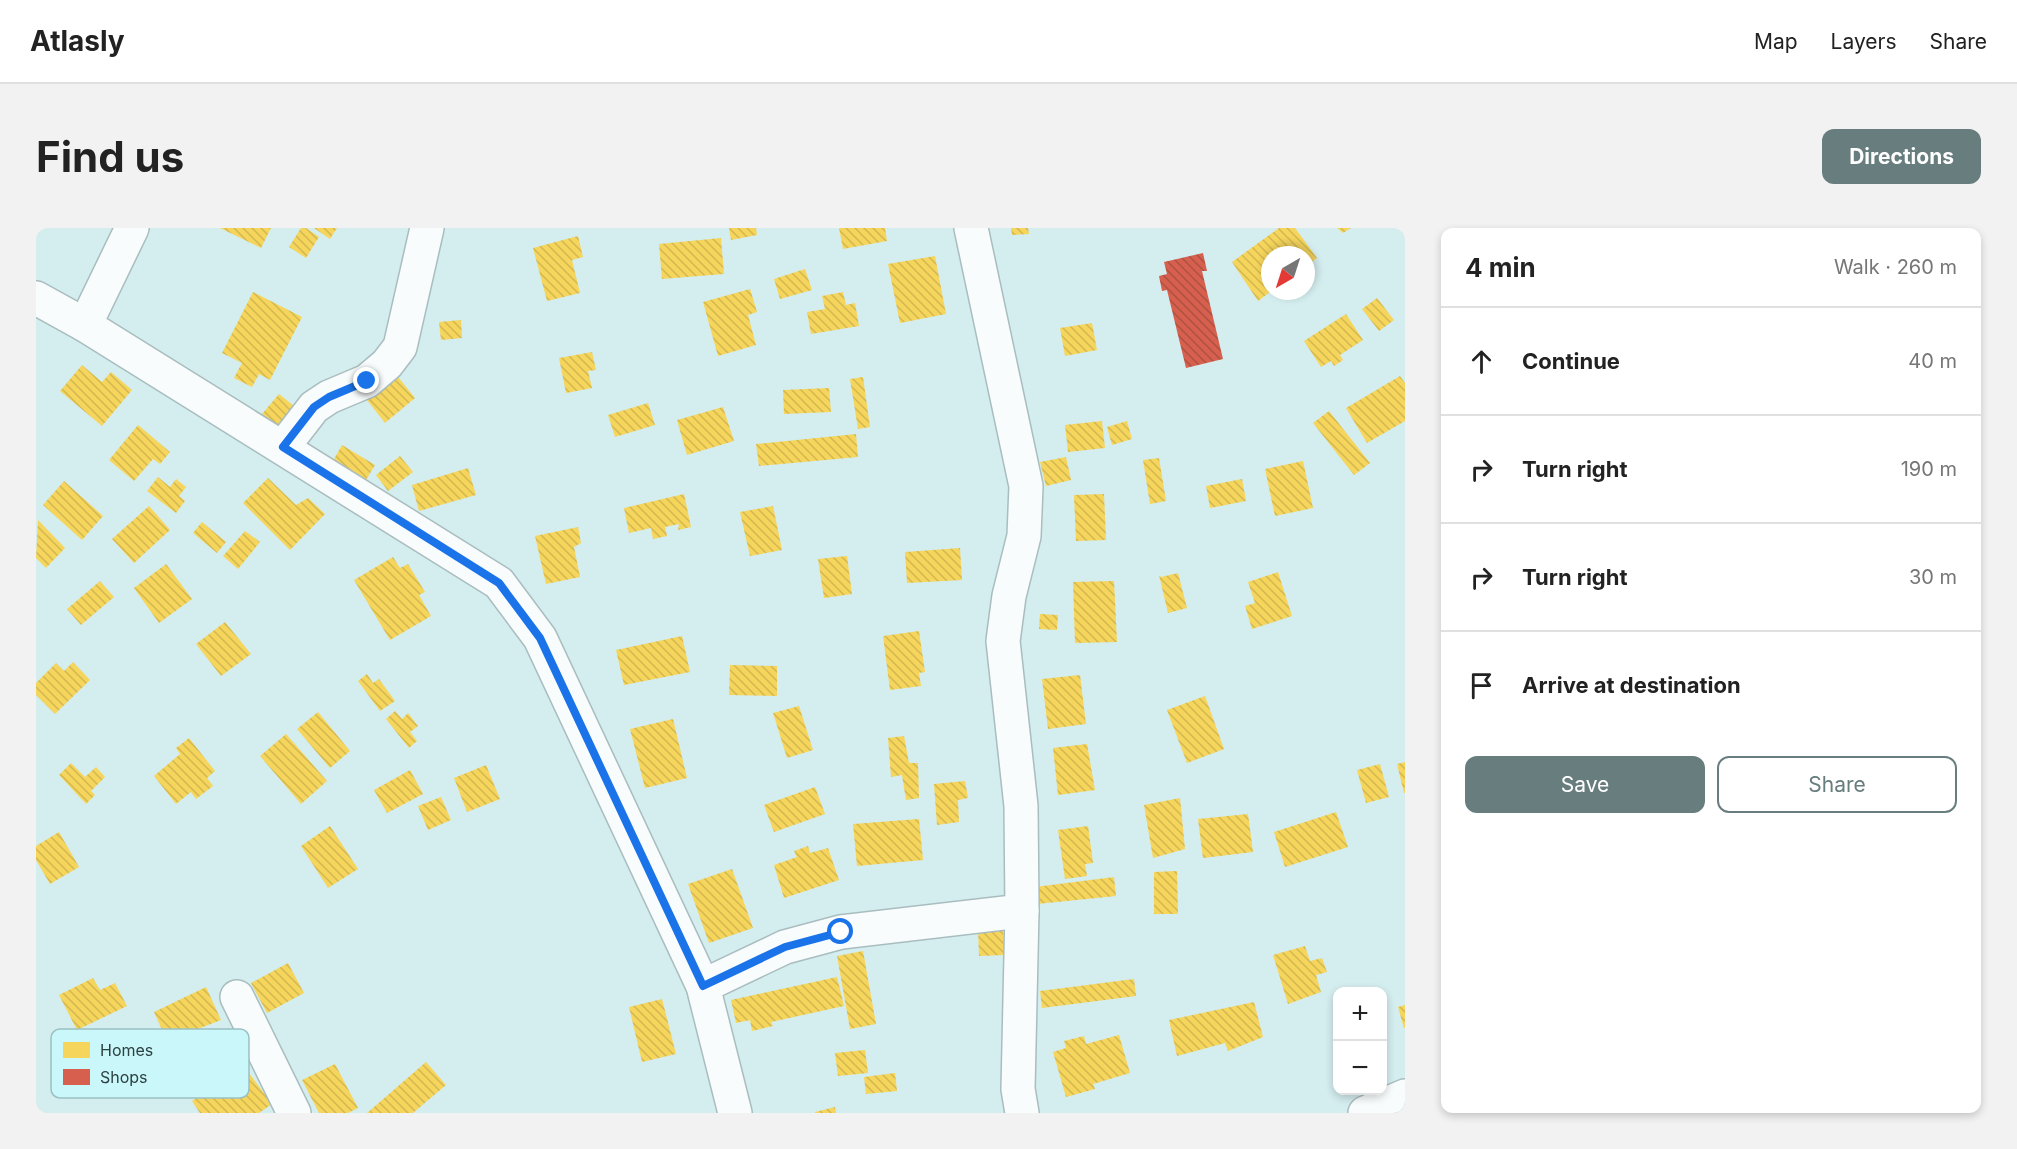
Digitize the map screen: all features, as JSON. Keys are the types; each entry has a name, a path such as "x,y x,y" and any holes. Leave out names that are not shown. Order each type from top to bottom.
{"street":[{"path":"85,325 132,228"},
{"path":"283,447 314,407 329,397 367,381 387,364 400,347 427,228"},
{"path":"971,228 1026,486 1024,536 1009,596 1003,641 1021,806 1022,911 1018,1089 1022,1113"},
{"path":"36,298 85,325 499,583 540,638 703,986 735,1113"},
{"path":"703,986 785,947 841,932 1022,911"},
{"path":"237,997 294,1113"},
{"path":"1365,1113 1405,1096"}],"building: Homes":[{"path":"220,228 271,228 261,248"},
{"path":"301,228 306,228 319,237 306,258 289,247"},
{"path":"314,228 337,228 330,239"},
{"path":"729,228 756,228 757,235 731,240"},
{"path":"839,228 885,228 887,241 843,249"},
{"path":"1011,228 1028,228 1029,234 1012,235"},
{"path":"1279,228 1295,228 1308,246 1261,246 1261,299 1258,301 1232,262"},
{"path":"1337,228 1351,228 1343,233"},
{"path":"578,236 583,257 572,260 580,293 547,301 533,248"},
{"path":"721,238 724,274 662,279 659,244"},
{"path":"935,256 946,314 900,323 888,264"},
{"path":"805,269 812,290 780,299 774,279"},
{"path":"750,289 757,312 748,315 756,345 718,356 703,302"},
{"path":"253,292 302,317 270,380 259,374 252,387 234,378 242,363 222,353"},
{"path":"843,292 846,305 855,303 859,326 811,334 807,312 825,309 822,296"},
{"path":"1377,298 1394,320 1379,331 1362,309"},
{"path":"1346,314 1363,340 1340,355 1343,360 1334,366 1331,361 1321,367 1304,341"},
{"path":"461,320 462,338 441,340 439,322"},
{"path":"1092,323 1097,350 1065,356 1060,328"},
{"path":"592,352 596,370 588,371 592,388 566,393 559,358"},
{"path":"82,365 102,382 111,372 132,390 102,426 60,391"},
{"path":"394,372 415,398 385,423 364,396"},
{"path":"1400,376 1405,383 1405,421 1367,443 1346,408"},
{"path":"863,377 870,427 858,429 850,379"},
{"path":"829,388 831,412 784,414 783,390"},
{"path":"279,394 294,406 277,426 262,414"},
{"path":"648,403 655,425 615,437 608,415"},
{"path":"723,407 734,441 687,455 677,420"},
{"path":"1329,411 1370,463 1354,475 1313,423"},
{"path":"1102,421 1105,448 1068,452 1065,425"},
{"path":"1127,421 1132,439 1112,445 1107,427"},
{"path":"138,425 170,452 160,464 153,459 134,481 109,460"},
{"path":"856,434 858,457 759,466 756,444"},
{"path":"342,445 375,465 363,485 330,466"},
{"path":"400,456 413,472 388,491 376,475"},
{"path":"1066,457 1071,480 1046,486 1040,462"},
{"path":"1159,458 1166,501 1150,504 1143,460"},
{"path":"1303,461 1313,508 1275,516 1265,469"},
{"path":"468,468 476,495 419,511 412,485"},
{"path":"158,477 170,487 176,479 186,487 179,496 185,501 176,513 147,491"},
{"path":"268,478 296,505 308,498 325,514 290,550 243,503"},
{"path":"1242,479 1246,501 1210,508 1206,486"},
{"path":"64,481 103,516 82,540 43,505"},
{"path":"684,494 691,527 678,530 679,524 665,527 667,536 653,539 651,528 629,533 624,508"},
{"path":"1104,494 1106,540 1076,541 1074,495"},
{"path":"149,506 170,530 134,563 112,539"},
{"path":"773,506 782,550 750,556 740,512"},
{"path":"38,520 65,548 46,568 36,558"},
{"path":"202,522 226,542 217,553 193,533"},
{"path":"578,527 581,543 574,547 580,577 546,584 535,536"},
{"path":"245,531 260,542 238,569 223,556"},
{"path":"960,548 962,580 907,583 905,552"},
{"path":"847,556 852,594 824,598 818,559"},
{"path":"393,557 400,568 408,564 425,592 419,595 431,616 390,640 354,580"},
{"path":"166,564 192,599 159,623 134,588"},
{"path":"1278,572 1292,616 1252,629 1245,606 1255,603 1248,582"},
{"path":"1178,573 1187,608 1168,613 1159,575 1161,577"},
{"path":"100,581 114,597 81,625 67,609"},
{"path":"1114,581 1117,642 1075,643 1073,582"},
{"path":"1040,614 1058,615 1057,630 1039,629"},
{"path":"225,622 251,654 221,676 196,644"},
{"path":"919,631 925,672 919,673 921,686 890,690 883,636"},
{"path":"682,636 690,672 624,685 616,650"},
{"path":"73,662 90,680 55,714 36,695 36,683 56,663 64,671"},
{"path":"730,665 777,666 777,696 729,695"},
{"path":"367,674 373,683 379,679 395,701 380,711 358,681"},
{"path":"1080,675 1086,724 1048,729 1042,679"},
{"path":"1205,696 1224,749 1187,763 1167,710"},
{"path":"799,706 813,750 787,758 773,713"},
{"path":"395,711 402,719 408,713 418,726 410,732 417,741 409,748 386,719"},
{"path":"318,712 350,751 330,768 297,729"},
{"path":"673,719 687,778 645,788 630,729"},
{"path":"286,734 327,781 301,804 260,756"},
{"path":"904,736 909,763 918,763 919,798 906,800 902,775 891,777 888,738"},
{"path":"189,738 215,771 207,778 213,786 196,799 191,792 176,804 154,776 180,754 176,748"},
{"path":"1087,744 1095,790 1058,795 1053,748"},
{"path":"1405,762 1405,793 1404,793 1397,764"},
{"path":"71,763 85,777 96,767 105,777 91,791 95,795 86,804 59,775"},
{"path":"1380,764 1389,797 1366,803 1357,770"},
{"path":"486,765 500,799 467,812 454,778"},
{"path":"410,770 423,794 387,813 374,790"},
{"path":"965,781 968,798 958,800 959,822 937,825 934,784"},
{"path":"815,787 825,814 774,832 764,805"},
{"path":"441,797 451,820 428,830 418,806"},
{"path":"1180,798 1185,849 1153,858 1144,805"},
{"path":"1336,812 1348,847 1285,867 1274,832"},
{"path":"1248,814 1253,852 1203,858 1198,819"},
{"path":"919,819 923,860 857,866 853,824"},
{"path":"330,826 358,869 328,888 301,846"},
{"path":"1088,826 1093,863 1085,864 1087,876 1065,879 1058,830"},
{"path":"59,832 79,867 50,884 36,860 36,846"},
{"path":"808,846 810,853 828,848 839,880 784,898 774,865 797,857 794,851"},
{"path":"732,869 753,928 709,943 688,884"},
{"path":"1177,871 1178,914 1154,914 1154,872"},
{"path":"1114,877 1116,896 1037,904 1035,887"},
{"path":"1003,928 1004,955 979,956 978,929"},
{"path":"1305,946 1310,961 1322,958 1327,972 1316,975 1321,992 1288,1004 1273,955"},
{"path":"863,951 876,1024 850,1029 837,956"},
{"path":"288,963 304,993 267,1013 251,983"},
{"path":"837,977 844,1006 771,1022 773,1026 752,1031 750,1020 736,1023 731,1000"},
{"path":"93,978 100,990 115,983 127,1006 76,1029 59,995"},
{"path":"1134,979 1136,996 1042,1008 1040,991"},
{"path":"206,987 221,1020 198,1029 162,1029 154,1012"},
{"path":"662,999 676,1054 642,1062 629,1007"},
{"path":"1254,1002 1263,1037 1228,1051 1225,1043 1177,1056 1169,1020"},
{"path":"1405,1005 1405,1028 1404,1028 1398,1007"},
{"path":"1119,1035 1130,1073 1093,1084 1095,1089 1066,1097 1053,1052 1066,1048 1064,1041 1084,1036 1086,1044"},
{"path":"865,1050 868,1073 838,1076 835,1053"},
{"path":"426,1062 446,1085 413,1113 367,1113"},
{"path":"335,1064 358,1108 348,1113 319,1113 302,1080"},
{"path":"249,1073 272,1104 259,1113 200,1113 192,1101 196,1098 249,1098"},
{"path":"895,1073 897,1091 866,1094 864,1077"},
{"path":"835,1107 836,1113 815,1113 815,1112"}],"building: Shops":[{"path":"1203,253 1207,271 1202,271 1223,359 1186,368 1167,290 1162,291 1159,276 1167,274 1164,262"}],"route":[{"path":"367,381 329,397 314,407 283,447 499,583 540,638 703,986 785,947 841,932"}]}
